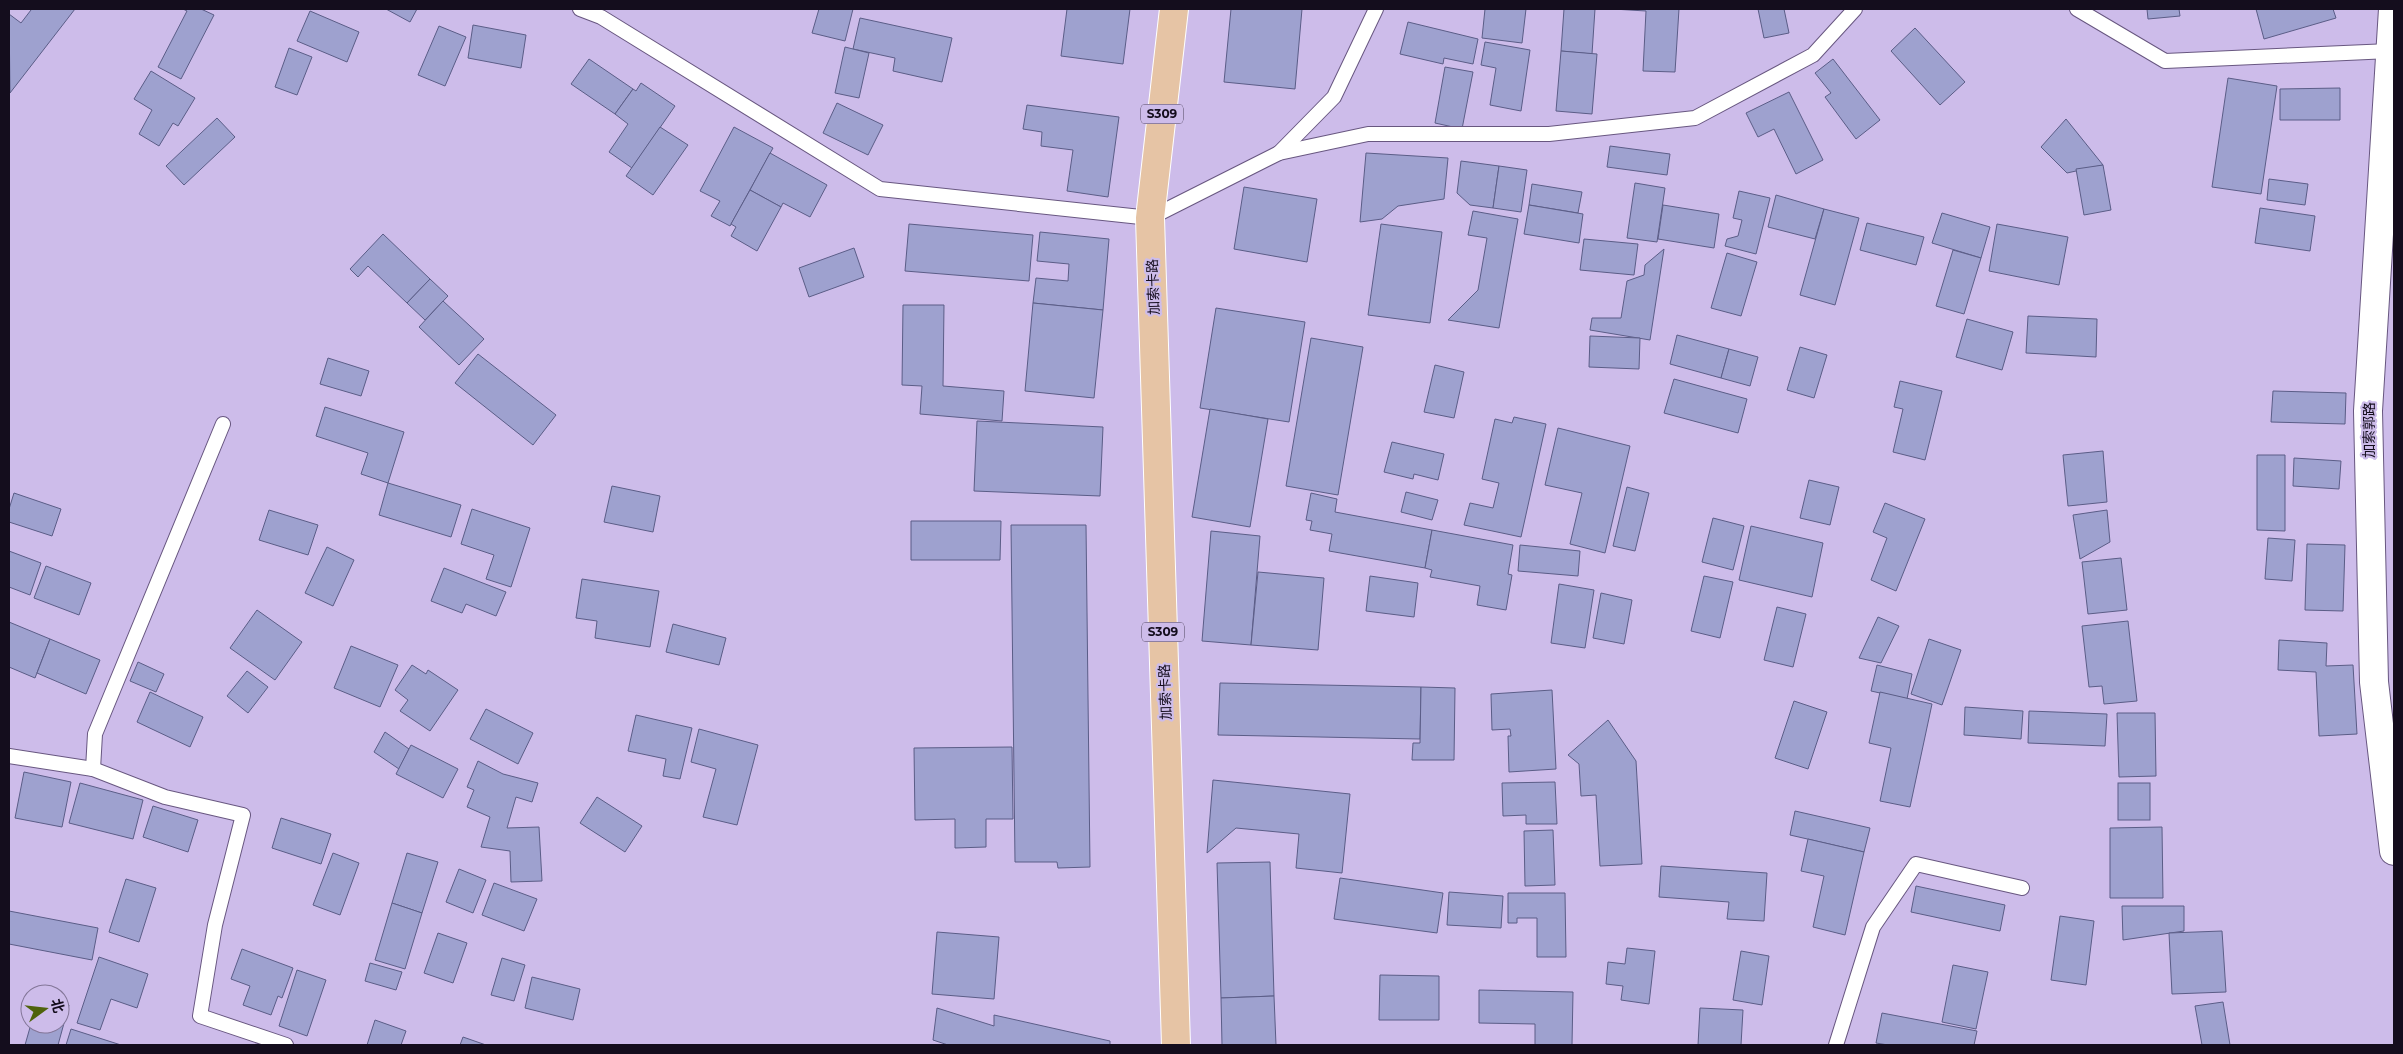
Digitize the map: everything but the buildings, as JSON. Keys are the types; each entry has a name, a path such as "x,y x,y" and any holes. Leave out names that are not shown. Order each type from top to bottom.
{"main road":[{"name":"S309","path":"1150,218 1174,9"},
{"name":"加索卡路","path":"1150,218 1176,1045"}],"street":[{"name":"加索郭路","path":"2393,9 2368,411 2374,682 2394,851"}],"lane":[{"path":"580,9 601,17 880,188 1150,218 1279,153 1368,134 1549,134 1695,118 1813,55 1855,9"},
{"path":"1279,153 1334,96 1376,9"},
{"path":"2077,9 2165,62 2390,51"},
{"path":"94,769 95,734 223,424"},
{"path":"9,756 94,769 165,797 243,815 215,925 200,1016 286,1045"},
{"path":"1836,1045 1874,927 1916,864 2022,888"}]}
